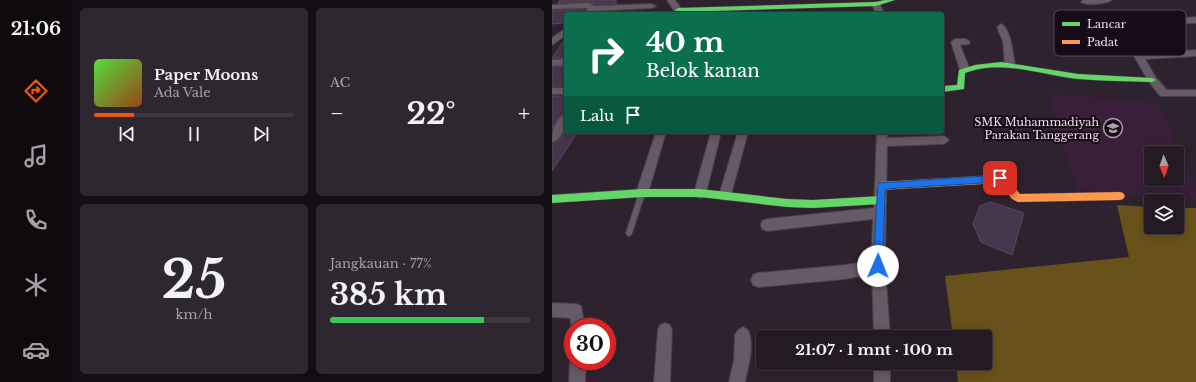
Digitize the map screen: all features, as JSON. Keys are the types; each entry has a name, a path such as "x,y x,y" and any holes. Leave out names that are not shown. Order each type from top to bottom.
{"street":[{"path":"671,0 678,12 876,4 892,0"},
{"path":"1085,2 1108,0"},
{"path":"876,4 879,12"},
{"path":"552,7 652,6"},
{"path":"1186,20 1196,20"},
{"path":"1002,27 1007,42 1010,65"},
{"path":"552,42 562,31"},
{"path":"965,70 955,42 966,42"},
{"path":"1186,54 1196,53"},
{"path":"1140,56 1152,80 1166,94 1196,93"},
{"path":"552,63 564,62"},
{"path":"944,89 961,87 961,75 965,70 980,66 1028,66 1068,75 1152,80"},
{"path":"552,91 564,91"},
{"path":"552,138 564,121"},
{"path":"642,193 660,134"},
{"path":"700,193 715,134"},
{"path":"725,195 742,134"},
{"path":"882,330 878,266 882,137 944,140"},
{"path":"881,186 1000,178 1005,181 1013,195 1018,198 1120,196"},
{"path":"552,199 642,193 700,193 787,203 880,207"},
{"path":"767,225 880,207"},
{"path":"758,280 845,272 878,266"},
{"path":"552,310 576,311 577,318"},
{"path":"662,382 665,330"},
{"path":"737,382 742,360 743,336"},
{"path":"577,382 578,370"},
{"path":"882,370 882,382"}],"lane":[{"path":"629,233 642,193"}],"shaded area":[{"name":"SMK Muhammadiyah Parakan Tanggerang","path":"1049,94 1157,103 1177,146 1144,146 1144,186 1184,186 1184,161 1196,187 1196,200 1184,199 1184,194 1144,195 1077,189"},
{"path":"1117,205 1144,207 1144,234 1184,234 1184,208 1196,208 1196,382 958,382 957,370 992,370 992,330 952,330 945,276 1129,257"}],"building":[{"path":"560,0 616,0 616,4 595,4 588,2 558,3"},
{"path":"553,10 586,10 585,12 564,12 564,23 552,24"},
{"path":"564,40 564,58 552,58"},
{"path":"564,66 564,86 552,86 552,67"},
{"path":"552,96 564,96 564,114 558,118 552,130"},
{"path":"564,130 564,134 577,134 552,171 552,143 560,139"},
{"path":"991,202 1024,213 1012,255 981,242 973,224 980,206"}],"traffic: fast":[{"path":"678,10 876,4 892,0"},
{"path":"944,89 961,87 962,72 975,67 988,65 1014,66 1067,75 1099,78 1152,80"},
{"path":"552,199 642,193 700,193 787,203 813,204 881,200"}],"traffic: slow":[{"path":"881,186 1000,179 1018,198 1120,196"}],"place":[{"name":"SMK Muhammadiyah Parakan Tanggerang","path":"1113,128"}],"route":[{"path":"878,266 881,186 1000,178"}]}
